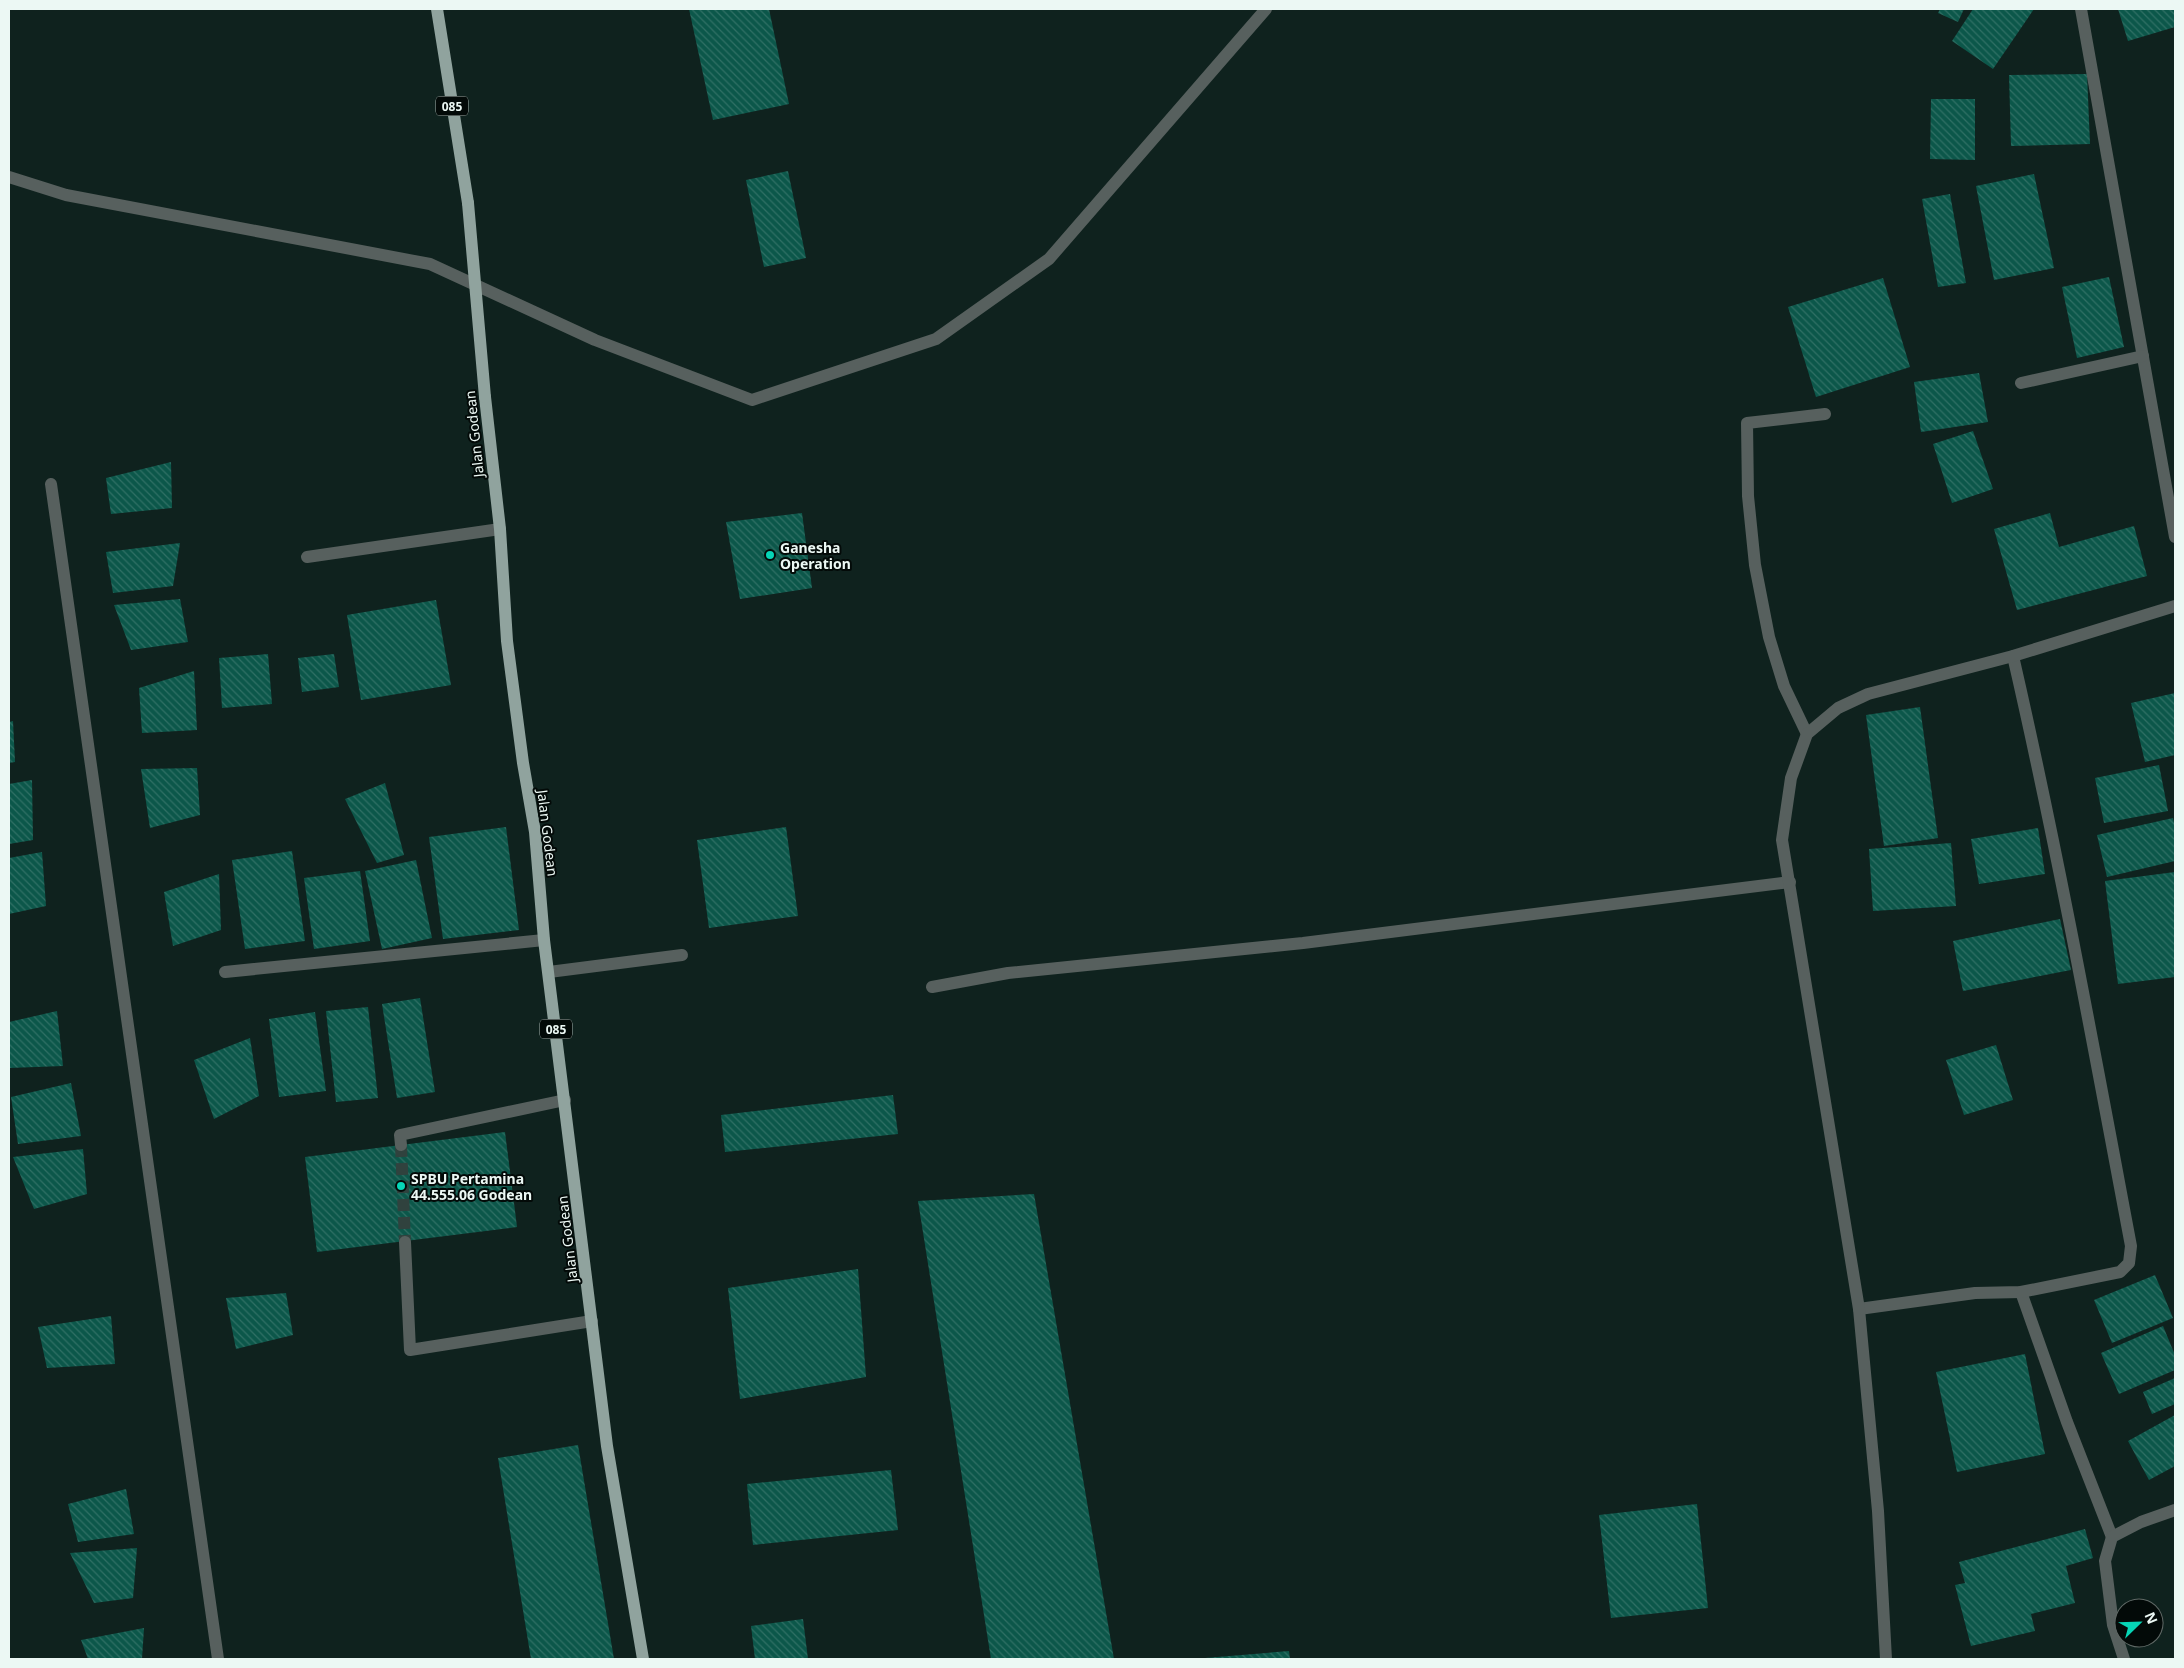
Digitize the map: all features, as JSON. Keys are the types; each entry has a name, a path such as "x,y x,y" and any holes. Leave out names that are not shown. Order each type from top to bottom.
{"main road":[{"name":"Jalan Godean","path":"437,9 468,203 485,397 500,530 507,641 523,763 535,832 544,940 607,1446 643,1659"}],"street":[{"path":"9,177 66,195 430,264 595,340 752,400 936,340 1049,259 1266,9"},
{"path":"2080,9 2175,537"},
{"path":"2021,383 2143,356"},
{"path":"1807,734 1784,686 1769,637 1754,565 1748,496 1747,423 1825,414"},
{"path":"51,484 218,1659"},
{"path":"307,557 500,530"},
{"path":"1886,1659 1878,1511 1859,1309 1782,840 1791,778 1807,734 1838,708 1868,694 2012,656 2175,606"},
{"path":"1859,1309 1975,1293 2022,1292 2120,1272 2129,1263 2131,1246 2073,932 2040,772 2012,656"},
{"path":"932,988 1008,973 1302,943 1790,882"},
{"path":"224,972 544,940"},
{"path":"549,972 682,955"},
{"path":"401,1145 400,1135 565,1100"},
{"path":"405,1242 410,1350 592,1322"},
{"path":"2022,1292 2067,1422 2112,1537 2105,1561 2113,1625 2124,1659"},
{"path":"2112,1537 2141,1522 2175,1510"}],"building":[{"path":"689,9 769,9 789,104 713,120"},
{"path":"1940,9 1964,9 1958,22 1938,13"},
{"path":"1973,9 2034,9 1993,69 1952,41"},
{"path":"2118,9 2175,9 2175,27 2128,41"},
{"path":"2087,74 2090,144 2011,146 2009,75"},
{"path":"1931,99 1975,99 1975,160 1930,159"},
{"path":"788,171 806,258 764,267 746,180"},
{"path":"2034,174 2054,268 1994,280 1976,186"},
{"path":"1950,194 1966,283 1938,287 1922,199"},
{"path":"2109,277 2124,347 2077,358 2062,287"},
{"path":"1883,278 1910,367 1816,397 1788,307"},
{"path":"1979,373 1988,422 1921,432 1914,382"},
{"path":"1973,431 1993,489 1952,503 1933,444"},
{"path":"171,462 172,508 111,514 106,478"},
{"name":"Ganesha Operation","path":"802,513 812,588 740,599 726,522"},
{"path":"2050,513 2059,547 2134,526 2147,576 2017,610 1994,529"},
{"path":"180,543 173,586 113,593 106,552"},
{"path":"180,599 188,642 131,650 114,605"},
{"path":"436,600 451,685 361,700 347,615"},
{"path":"268,654 272,704 222,708 219,658"},
{"path":"334,654 339,687 302,692 298,658"},
{"path":"194,671 197,730 142,733 139,688"},
{"path":"2175,693 2175,755 2145,762 2131,703"},
{"path":"1920,707 1938,838 1884,846 1866,715"},
{"path":"13,721 15,762 9,763 9,722"},
{"path":"2159,765 2168,811 2104,823 2095,778"},
{"path":"197,768 200,815 150,828 141,769"},
{"path":"32,780 33,840 9,844 9,784"},
{"path":"385,783 404,855 377,863 345,799"},
{"path":"2173,818 2175,827 2175,861 2107,877 2097,835"},
{"path":"506,827 519,930 443,939 429,837"},
{"path":"786,827 798,916 709,928 697,840"},
{"path":"2038,828 2045,874 1979,884 1971,839"},
{"path":"1951,843 1956,906 1873,911 1869,849"},
{"path":"292,851 305,941 245,949 232,860"},
{"path":"42,852 46,906 9,914 9,858"},
{"path":"416,860 432,938 382,949 365,871"},
{"path":"360,871 370,941 314,949 304,878"},
{"path":"2175,872 2175,977 2118,984 2105,881"},
{"path":"219,874 221,930 173,946 164,892"},
{"path":"2060,919 2071,970 1963,991 1953,941"},
{"path":"420,998 435,1092 397,1098 382,1004"},
{"path":"368,1007 378,1098 336,1102 326,1011"},
{"path":"57,1011 63,1066 9,1068 9,1022"},
{"path":"315,1012 326,1091 279,1097 269,1019"},
{"path":"250,1038 259,1096 214,1119 194,1060"},
{"path":"1996,1045 2013,1100 1964,1115 1946,1060"},
{"path":"71,1083 81,1136 18,1144 11,1097"},
{"path":"893,1095 898,1134 725,1152 721,1115"},
{"path":"505,1132 517,1227 317,1252 305,1157"},
{"path":"83,1149 87,1194 34,1209 13,1157"},
{"path":"1034,1194 1114,1659 991,1659 918,1201"},
{"path":"858,1269 866,1377 740,1399 728,1288"},
{"path":"2155,1275 2173,1318 2112,1343 2094,1300"},
{"path":"286,1293 293,1335 236,1349 226,1298"},
{"path":"111,1316 115,1364 47,1368 38,1327"},
{"path":"2163,1326 2175,1355 2175,1370 2119,1394 2101,1353"},
{"path":"2025,1354 2045,1454 1957,1472 1936,1372"},
{"path":"2175,1378 2175,1404 2152,1414 2143,1392"},
{"path":"2175,1415 2175,1466 2149,1480 2128,1441"},
{"path":"578,1445 614,1659 531,1659 498,1458"},
{"path":"891,1470 898,1530 753,1545 747,1484"},
{"path":"126,1489 134,1534 78,1542 68,1504"},
{"path":"1697,1504 1708,1608 1611,1618 1599,1515"},
{"path":"2085,1529 2093,1558 2066,1566 2075,1603 2031,1614 2035,1631 1971,1646 1955,1585 1965,1583 1959,1562"},
{"path":"137,1548 133,1598 94,1603 70,1553"},
{"path":"803,1619 808,1659 755,1659 751,1626"},
{"path":"144,1628 142,1659 88,1659 81,1640"},
{"path":"1289,1651 1290,1659 1205,1659 1205,1658"}],"tunnel":[{"path":"401,1145 405,1242"}],"place":[{"name":"Ganesha Operation","path":"770,555"},
{"name":"SPBU Pertamina 44.555.06 Godean","path":"401,1186"}]}
